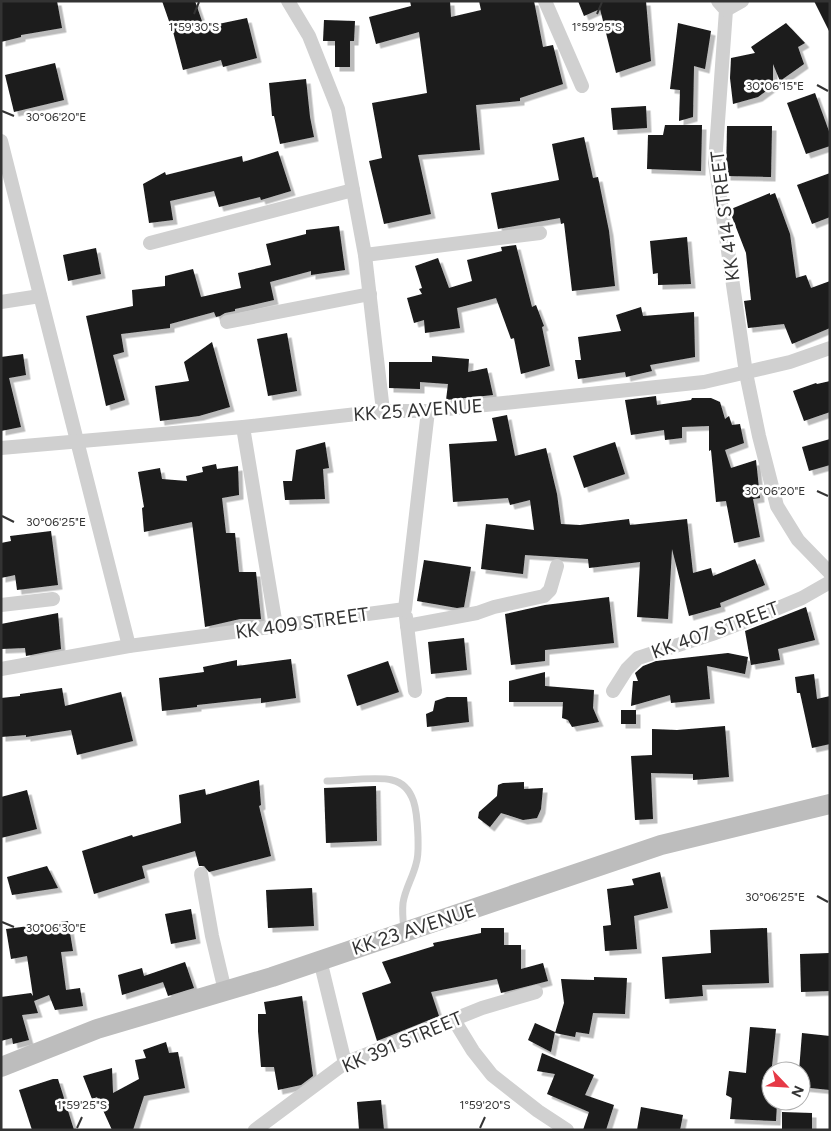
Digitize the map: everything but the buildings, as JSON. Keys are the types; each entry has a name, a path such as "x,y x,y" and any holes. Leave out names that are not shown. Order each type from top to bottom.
{"main road":[{"name":"KK 23 AVENUE","path":"1,1067 97,1029 272,977 661,844 830,804"}],"street":[{"path":"288,1 309,36 338,109 365,255 383,411"},
{"path":"545,1 582,86"},
{"path":"722,6 742,1"},
{"name":"KK 414 STREET","path":"722,6 715,163 746,373"},
{"path":"1,141 3,155 129,646"},
{"path":"150,243 353,190"},
{"path":"365,255 540,233"},
{"path":"227,322 370,294"},
{"path":"1,302 40,296"},
{"name":"KK 25 AVENUE","path":"1,448 243,427 383,411 428,411 696,384 790,362 830,348"},
{"path":"746,373 759,436 777,506 798,540 830,573"},
{"path":"415,691 405,609 428,411"},
{"path":"243,427 276,626"},
{"path":"407,626 477,613 494,607 544,596 550,590 557,566"},
{"name":"KK 407 STREET","path":"613,691 627,668 638,658 715,633 759,616 802,598 830,582"},
{"path":"1,605 54,599"},
{"name":"KK 409 STREET","path":"1,669 129,646 405,609"},
{"path":"201,874 212,936 225,991"},
{"path":"320,960 344,1064"},
{"name":"KK 391 STREET","path":"255,1130 344,1064 482,1008 536,992"},
{"path":"454,1020 473,1051 492,1075 538,1111 567,1130"}],"lane":[{"path":"327,781 390,779 400,782 407,788 417,812 418,852 403,902 402,912 405,933"}]}
